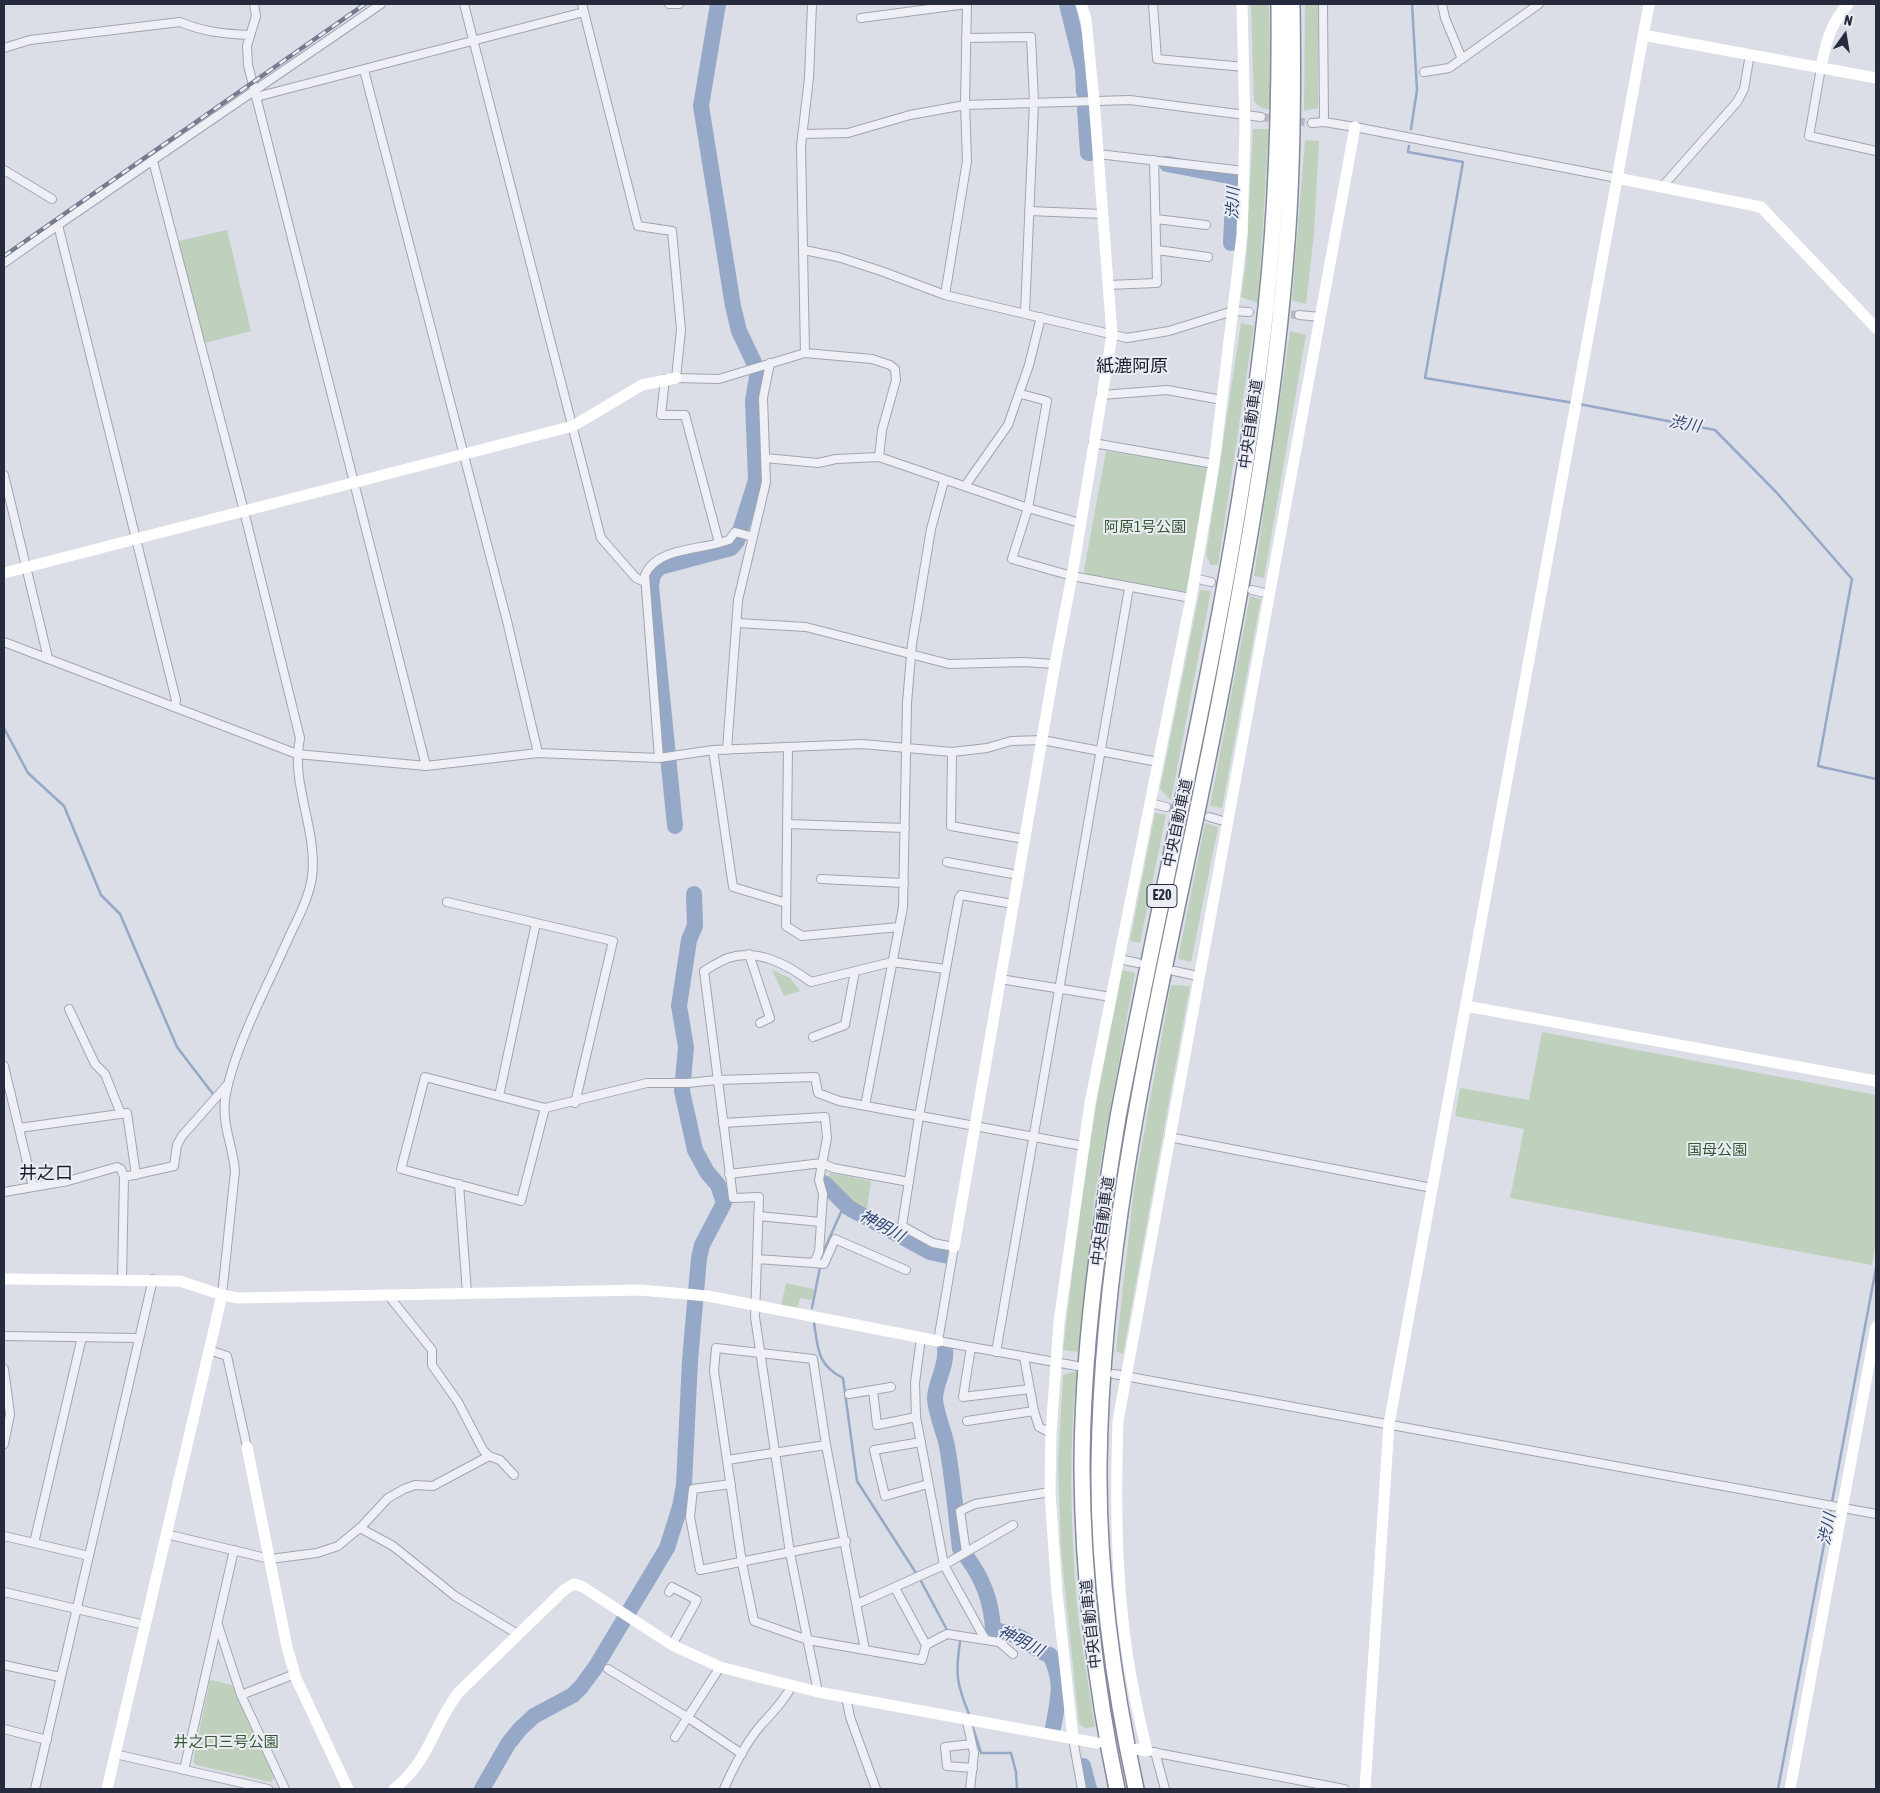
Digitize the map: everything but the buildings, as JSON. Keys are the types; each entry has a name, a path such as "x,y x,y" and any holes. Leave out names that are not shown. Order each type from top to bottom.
{"highway":[{"name":"中央自動車道","path":"1117,1789 1097,1675 1084,1542 1082,1468 1090,1328 1106,1194 1118,1117 1212,659 1248,449 1263,342 1275,210 1279,94 1278,4"},
{"name":"中央自動車道","path":"1136,1789 1113,1672 1101,1538 1099,1467 1107,1331 1114,1258 1135,1120 1227,662 1264,440 1277,342 1289,213 1293,96 1292,4"}],"street":[{"path":"254,4 256,16 247,46 248,65 426,766"},
{"path":"4,263 255,94 381,4"},
{"path":"464,4 601,538 636,578 645,582"},
{"path":"669,4 678,4"},
{"path":"805,353 803,134 809,78 812,4"},
{"path":"861,18 966,4 965,105 967,161 945,295"},
{"path":"938,1341 1024,839 1072,576 1112,335 1094,100 1086,19 1082,4"},
{"path":"1153,4 1157,59 1244,67"},
{"path":"1082,1789 1073,1739 1057,1593 1050,1492 1051,1433 1059,1322 1083,1146 1191,598 1214,464 1242,235 1245,114 1242,4"},
{"path":"1323,4 1324,122"},
{"path":"1442,4 1445,18 1462,59"},
{"path":"1424,72 1449,68 1539,4"},
{"path":"1365,1789 1389,1424 1649,4"},
{"path":"1848,4 1837,17 1828,33 1809,136 1876,151"},
{"path":"255,94 364,70 474,42 583,8 638,226 672,231 681,330 661,415 685,415 719,543"},
{"path":"4,48 30,40 180,22 200,30 215,33 250,35"},
{"path":"1643,34 1876,78"},
{"path":"966,38 1031,37 1034,102 1025,312"},
{"path":"1662,187 1737,102 1744,88 1750,54"},
{"path":"364,70 538,753"},
{"path":"803,134 848,133 910,115 965,105 1034,102 1130,100 1261,117"},
{"path":"1312,123 1324,122 1355,127 1761,207 1874,323"},
{"path":"1165,1789 1146,1751 1132,1686 1120,1585 1117,1463 1119,1375 1169,1137 1355,127"},
{"path":"1098,154 1244,171"},
{"path":"1108,285 1158,283 1154,160"},
{"path":"107,1789 222,1295 235,1171 224,1117 229,1083 249,1028 311,883 312,849 296,754 300,738 244,511 153,161"},
{"path":"4,170 52,199"},
{"path":"1030,211 1102,214"},
{"path":"1156,219 1206,225"},
{"path":"58,225 176,700 175,706"},
{"path":"804,250 846,260 945,295 1025,312 1127,338 1169,331 1233,310 1249,312"},
{"path":"1156,250 1208,257"},
{"path":"1299,315 1321,317"},
{"path":"964,486 1008,425 1021,394 1041,316"},
{"path":"4,573 573,426 642,385 670,378 719,379 805,353 872,359 890,364 895,369 896,380 882,430 879,457"},
{"path":"728,750 738,600 766,482 763,398 769,363"},
{"path":"1101,395 1168,390 1222,400"},
{"path":"1021,394 1047,401 1028,508 1012,559 1072,576 1191,598"},
{"path":"1093,443 1214,464"},
{"path":"765,458 818,463 836,459 879,457 1028,508 1080,523"},
{"path":"4,476 48,658"},
{"path":"865,1106 903,907 906,703 911,655 931,529 944,480"},
{"path":"664,757 645,582 648,568 658,558 729,540 735,532 752,537"},
{"path":"1194,578 1211,582"},
{"path":"996,1352 1129,588"},
{"path":"1252,590 1269,594"},
{"path":"738,622 806,626 949,664 1023,662 1055,664"},
{"path":"4,642 296,754 426,766 538,753 664,757 713,750 862,744 952,752 987,748 1012,740 1042,740 1158,762"},
{"path":"788,747 786,926 802,936 899,927"},
{"path":"713,750 733,887 786,903"},
{"path":"952,752 951,826 1024,839"},
{"path":"1150,803 1166,807"},
{"path":"1209,818 1227,822"},
{"path":"787,824 905,828"},
{"path":"947,862 1018,875"},
{"path":"821,879 904,883"},
{"path":"954,1247 933,1244 902,1226 919,1116 959,898 961,895 1013,904"},
{"path":"447,902 613,941 575,1102"},
{"path":"499,1096 536,923"},
{"path":"818,1692 790,1553 755,1317 759,1197 733,1198 704,971 728,958 749,954 786,964 811,982 892,962 946,969"},
{"path":"749,954 770,1018 760,1023"},
{"path":"1119,959 1138,963"},
{"path":"813,1037 845,1025 855,971"},
{"path":"1174,971 1198,976"},
{"path":"1000,978 1111,997"},
{"path":"1466,1006 1876,1081"},
{"path":"68,1009 96,1064 104,1074 122,1114"},
{"path":"4,1066 34,1187"},
{"path":"545,1108 521,1201 401,1169 425,1077 545,1108 646,1083 678,1084 717,1080 814,1077 818,1093 839,1101 1083,1146"},
{"path":"124,1177 174,1166 177,1145 182,1136 229,1083"},
{"path":"19,1128 127,1113 136,1175"},
{"path":"723,1124 825,1117 827,1138 819,1180 823,1194 819,1252 814,1263"},
{"path":"1169,1137 1432,1188"},
{"path":"729,1174 822,1163 833,1168 909,1182"},
{"path":"4,1192 68,1181 117,1167 121,1169 124,1177 122,1279"},
{"path":"459,1184 467,1293"},
{"path":"758,1216 821,1222"},
{"path":"757,1259 824,1264 835,1239 906,1270"},
{"path":"4,1279 153,1279 180,1281 222,1295 238,1298 640,1290 708,1296 921,1338 1077,1366"},
{"path":"35,1789 153,1279"},
{"path":"388,1294 432,1350 432,1365 458,1402 483,1450 489,1456 500,1460 514,1475"},
{"path":"1790,1789 1876,1327"},
{"path":"4,1336 139,1338"},
{"path":"34,1543 82,1337"},
{"path":"921,1338 915,1383 916,1417 944,1565 985,1639"},
{"path":"971,1347 963,1397 1030,1389"},
{"path":"865,1650 846,1542 826,1445 813,1359 716,1348 714,1371 742,1563 754,1621 808,1640 865,1650 922,1660 926,1645 895,1588"},
{"path":"209,1350 228,1356 295,1674 348,1789"},
{"path":"1024,1357 1034,1411 1039,1427 1051,1433"},
{"path":"4,1369 7,1415 4,1444"},
{"path":"1119,1375 1876,1514"},
{"path":"849,1394 891,1387"},
{"path":"872,1390 877,1425 916,1417"},
{"path":"967,1421 1034,1411"},
{"path":"921,1442 874,1450 885,1496 928,1484"},
{"path":"727,1460 826,1445"},
{"path":"166,1534 270,1559 317,1553 338,1546 360,1528 388,1498 415,1485 434,1486 489,1456"},
{"path":"731,1484 693,1490 690,1517 700,1570 846,1542"},
{"path":"966,1552 960,1511 974,1504 1050,1492"},
{"path":"857,1604 944,1565 1013,1525"},
{"path":"360,1528 393,1546 455,1596 519,1635"},
{"path":"4,1536 89,1556"},
{"path":"184,1770 234,1550"},
{"path":"394,1789 414,1771 423,1759 446,1711 459,1692 564,1590 574,1584 583,1587 672,1645 720,1667 818,1692 1097,1743"},
{"path":"669,1592 672,1587 696,1600 672,1645"},
{"path":"4,1592 145,1625"},
{"path":"217,1623 241,1695 285,1789"},
{"path":"926,1645 947,1634 999,1642 1013,1654"},
{"path":"4,1665 60,1677"},
{"path":"675,1737 720,1667"},
{"path":"608,1668 742,1754"},
{"path":"241,1695 295,1674"},
{"path":"724,1789 742,1754 760,1726 782,1704 792,1686"},
{"path":"846,1697 850,1717 876,1789"},
{"path":"966,1718 974,1753 970,1789"},
{"path":"4,1729 47,1740"},
{"path":"972,1744 946,1747 947,1766 973,1768"},
{"path":"1146,1751 1344,1789"},
{"path":"115,1754 268,1789"}],"green space":[{"path":"1251,4 1269,4 1271,110 1262,108 1254,102"},
{"path":"1305,4 1318,4 1318,108 1304,111"},
{"path":"1253,129 1269,129 1258,303 1241,297 1246,263"},
{"path":"1305,140 1319,141 1314,233 1306,304 1292,300"},
{"path":"227,230 251,331 201,344 174,242"},
{"path":"1241,323 1254,326 1218,565 1211,565 1206,555"},
{"path":"1290,331 1306,335 1264,578 1254,576"},
{"name":"阿原1号公園","path":"1106,451 1207,467 1187,592 1086,574 1084,570"},
{"path":"1200,590 1211,591 1171,800 1160,789"},
{"path":"1250,596 1261,599 1222,808 1210,806"},
{"path":"1155,813 1166,815 1140,943 1130,941"},
{"path":"1205,823 1218,827 1191,962 1178,959"},
{"path":"772,970 790,978 800,991 784,996"},
{"path":"1122,970 1135,973 1094,1199 1079,1352 1063,1350 1082,1194 1098,1094"},
{"path":"1171,985 1190,986 1123,1354 1116,1351 1134,1188"},
{"name":"国母公園","path":"1542,1032 1876,1095 1876,1241 1872,1265 1510,1198 1524,1129 1455,1116 1460,1088 1529,1100"},
{"path":"830,1173 871,1181 866,1215 850,1205 827,1183"},
{"path":"786,1283 814,1289 812,1300 800,1298 797,1309 781,1306"},
{"path":"1077,1371 1071,1459 1073,1547 1077,1606 1095,1727 1085,1728 1079,1724 1061,1551 1058,1464 1063,1375"},
{"name":"井之口三号公園","path":"210,1680 232,1685 275,1777 271,1782 196,1765 193,1761"}],"waterway":[{"path":"675,826 651,586 653,574 660,567 731,548 737,541 756,480 753,401 758,371 739,331 733,306 701,106 718,4"},
{"name":"渋川","path":"1067,4 1083,69 1084,92"},
{"path":"1411,129 1417,90 1412,4"},
{"name":"渋川","path":"1085,109 1088,153 1090,153"},
{"name":"渋川","path":"1409,146 1408,152 1463,162 1425,378 1574,403"},
{"name":"渋川","path":"1167,164 1234,177 1231,243"},
{"name":"渋川","path":"1579,404 1715,430 1776,492 1852,579 1818,766 1876,779"},
{"path":"4,728 28,773 64,806 101,895 120,914 177,1047 213,1094 223,1102"},
{"path":"482,1789 508,1744 520,1729 534,1716 573,1695 595,1668 667,1548 680,1507 684,1485 690,1360 699,1258 702,1245 724,1203 718,1185 707,1172 695,1150 682,1091 686,1047 679,1006 689,940 695,926 694,894"},
{"name":"神明川","path":"824,1183 849,1208 930,1252 948,1256"},
{"path":"822,1255 845,1203"},
{"path":"812,1308 820,1267"},
{"name":"渋川","path":"1778,1789 1876,1268"},
{"path":"814,1322 818,1348 823,1362 834,1373 843,1378 857,1481 916,1573"},
{"name":"神明川","path":"945,1349 944,1362 935,1398 936,1409 946,1440 960,1549"},
{"name":"神明川","path":"966,1556 985,1590 993,1628 1019,1637 1041,1652 1050,1655 1057,1674 1059,1691 1053,1728"},
{"path":"921,1581 949,1631"},
{"path":"960,1642 957,1671 962,1695 969,1714"},
{"path":"973,1728 981,1753 1011,1753 1016,1772 1017,1789"},
{"name":"神明川","path":"1083,1766 1089,1789"}],"tunnel":[{"path":"1261,117 1312,123"},
{"path":"1279,314 1299,315"},
{"path":"1166,807 1209,817"}],"railway":[{"path":"4,256 365,4"}],"district":[{"name":"紙漉阿原","path":"1132,366"},
{"name":"井之口","path":"46,1173"}]}
